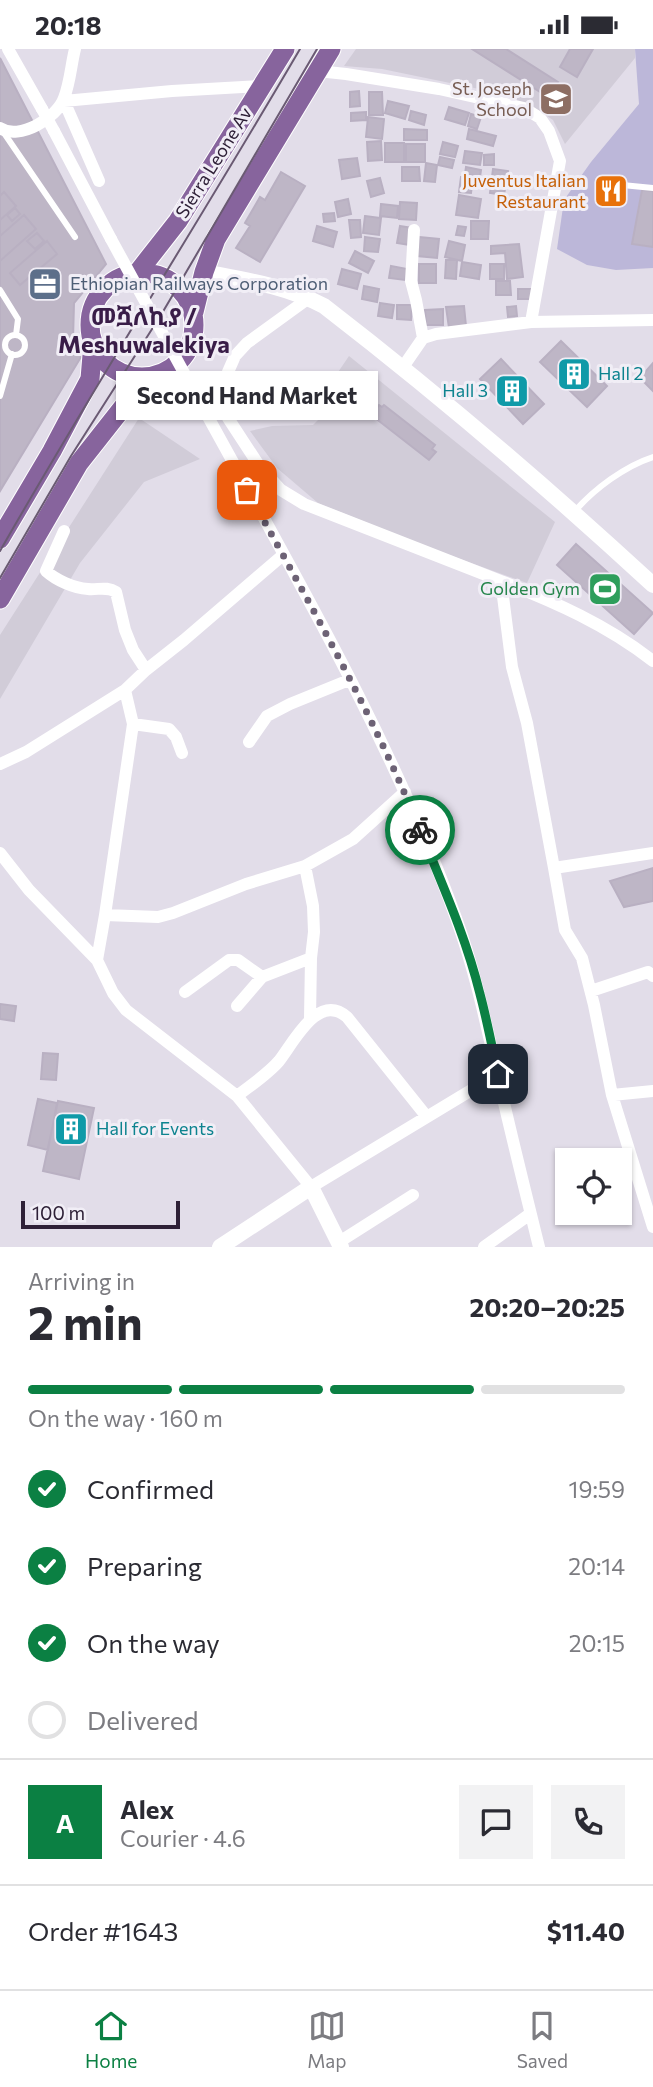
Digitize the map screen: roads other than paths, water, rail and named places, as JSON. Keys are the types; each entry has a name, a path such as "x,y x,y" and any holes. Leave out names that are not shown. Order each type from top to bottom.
{"main road":[{"name":"Sierra Leone Av","path":"138,272 178,221 285,49"},
{"path":"194,312 186,295 173,282 156,274 138,272 119,277 103,289 93,305 89,324 93,343 101,358 114,369 129,376 146,378 168,371 185,356 194,335 194,312 216,239 331,49"},
{"path":"0,539 52,451 90,379 93,343"},
{"path":"0,599 79,463 146,378"}],"street":[{"path":"8,49 283,555 405,792 456,917 480,993 538,1247"},
{"path":"2,130 16,134 27,130 47,118 64,101 75,49"},
{"path":"318,71 439,89 524,108 540,118 549,131 561,161 531,322"},
{"path":"64,101 262,86"},
{"path":"64,101 99,181"},
{"path":"414,230 411,281 423,338"},
{"path":"205,272 279,287 324,306 403,367 574,512 653,585"},
{"path":"309,298 247,343 235,356 228,372 228,418 260,467 281,489 304,504 554,603 598,624 633,645 653,661"},
{"path":"403,367 423,338 436,334 531,322 653,320"},
{"path":"64,531 46,571 74,586 111,589 116,592 133,650 146,670"},
{"path":"0,764 26,752 125,690 283,555"},
{"path":"501,581 512,667 527,723 565,930 582,958 612,1095 653,1227"},
{"path":"249,742 267,716 349,680"},
{"path":"97,960 133,723 125,690"},
{"path":"133,723 169,729 176,737 182,753"},
{"path":"105,915 165,915 246,884 305,866 353,839 405,792"},
{"path":"0,853 29,890 97,960 113,993 126,1010 237,1096 311,1187 340,1245 413,1195"},
{"path":"554,868 653,853"},
{"path":"305,866 313,906 314,932 310,1018"},
{"path":"237,1006 261,977 311,958"},
{"path":"185,992 233,959 261,977"},
{"path":"591,991 648,972 653,976"},
{"path":"237,1096 279,1061 310,1018 331,1010 341,1012 428,1117"},
{"path":"220,1247 311,1187 498,1074"},
{"path":"612,1095 653,1091"},
{"path":"484,1247 530,1214"}],"lane":[{"path":"2,130 75,237"},
{"path":"612,184 653,188"},
{"path":"0,290 18,319 16,335"},
{"path":"0,332 4,346 12,354"},
{"path":"4,346 12,335 23,339 21,353 12,354"},
{"path":"0,396 12,354"},
{"path":"574,512 625,470 653,457"}],"tram line":[{"path":"0,551 300,49"},
{"path":"0,578 71,456 161,315 317,49"}],"place":[{"name":"St. Joseph School","path":"556,99"},
{"name":"Juventus Italian Restaurant","path":"611,191"},
{"name":"Ethiopian Railways Corporation","path":"45,284"},
{"name":"Hall 2","path":"574,374"},
{"name":"Hall 3","path":"512,391"},
{"name":"Second Hand Market","path":"247,490"},
{"name":"Golden Gym","path":"605,589"},
{"name":"Hall for Events","path":"71,1129"}],"district":[{"name":"መሿለኪያ / Meshuwalekiya","path":"144,331"}]}
